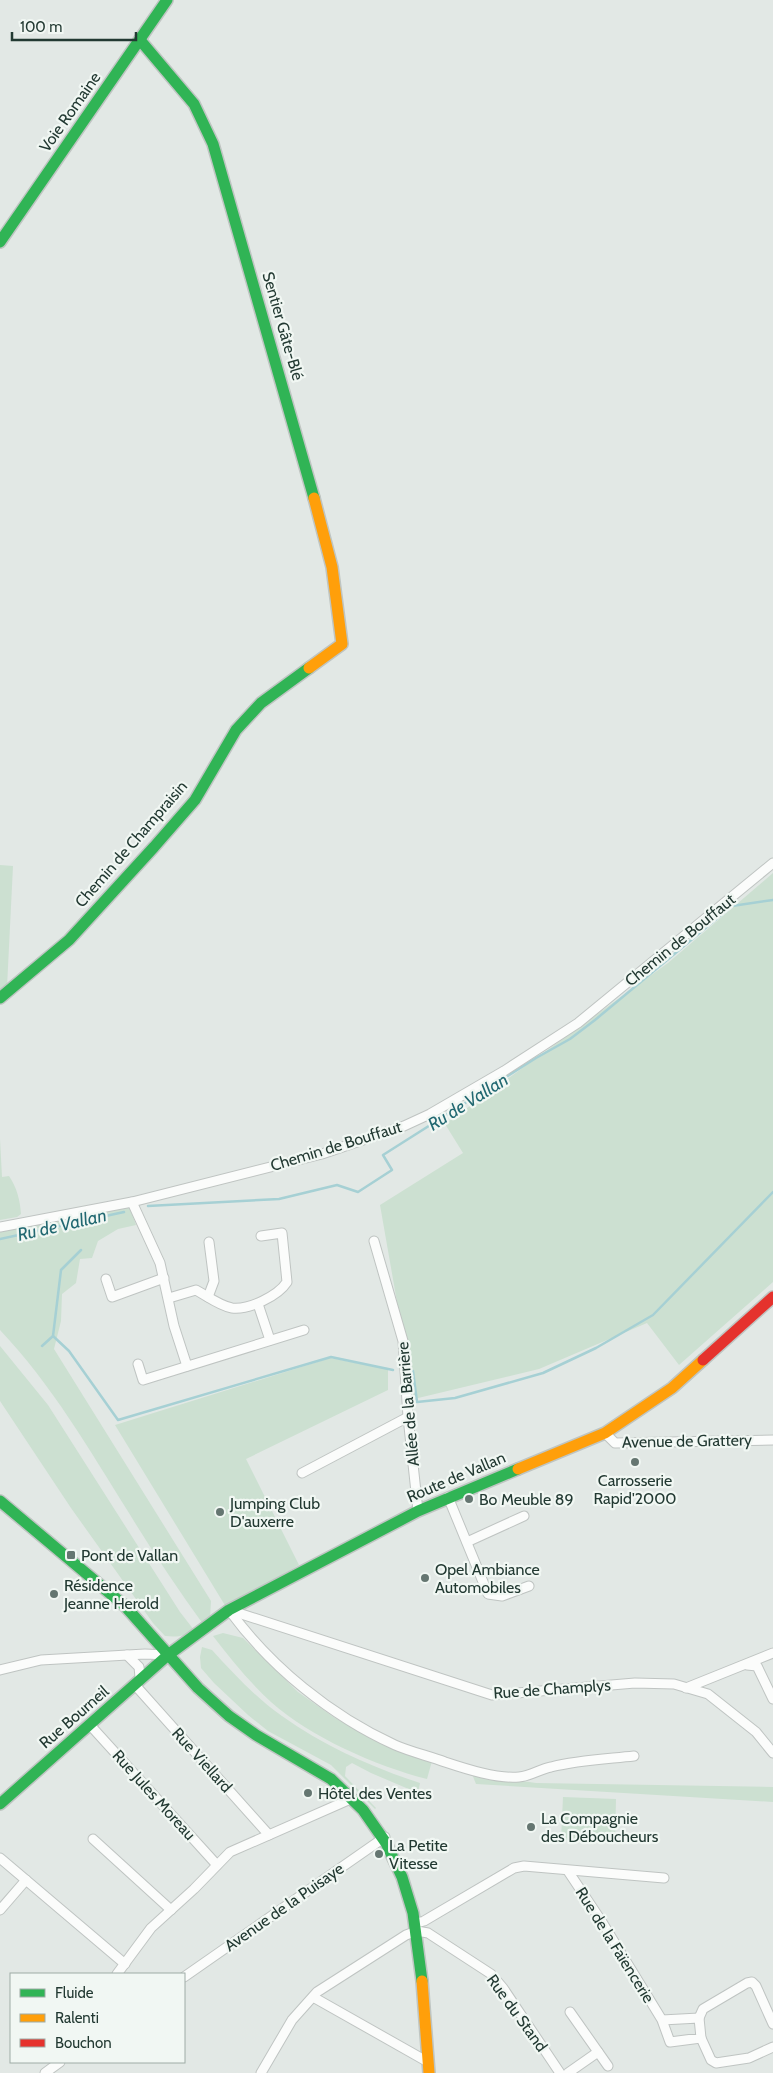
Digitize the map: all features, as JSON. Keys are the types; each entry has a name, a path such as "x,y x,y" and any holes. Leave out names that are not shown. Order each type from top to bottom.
{"main road":[{"name":"Voie Romaine","path":"0,242 168,0"},
{"name":"Sentier Gâte-Blé","path":"140,40 194,104 213,144 332,568 342,644"},
{"name":"Chemin de Champraisin","path":"0,998 69,940 154,847 195,800 236,730 261,704 342,644"},
{"name":"Route de Vallan","path":"186,1643 233,1608 418,1511 606,1433 653,1402 686,1376 773,1297"},
{"path":"0,1501 113,1595 198,1688 236,1721 256,1735 321,1771 353,1798 373,1820 385,1837 408,1888 417,1927 429,2068"},
{"path":"154,1639 165,1642 186,1643"},
{"name":"Rue Bourneil","path":"0,1804 168,1655 186,1643"}],"street":[{"name":"Chemin de Bouffaut","path":"0,1227 135,1208 322,1154 404,1126 430,1114 504,1071 578,1023 773,863"},
{"path":"135,1208 160,1263 174,1326 187,1366"},
{"path":"168,1298 196,1290 232,1308 258,1304 284,1287 287,1282 282,1233 261,1236"},
{"name":"Allée de la Barrière","path":"374,1241 403,1341 408,1417 418,1511"},
{"path":"208,1297 214,1280 209,1242"},
{"path":"106,1278 112,1296 164,1278"},
{"path":"258,1304 270,1340"},
{"path":"138,1364 143,1380 304,1330"},
{"path":"302,1473 408,1417"},
{"name":"Avenue de Grattery","path":"606,1433 615,1443 773,1440"},
{"path":"448,1497 488,1594 502,1596 529,1586"},
{"path":"467,1542 524,1516"},
{"path":"233,1608 244,1630 296,1682 343,1718 396,1745 463,1768 508,1777 535,1774 548,1767 577,1762 634,1756"},
{"name":"Rue de Champlys","path":"233,1608 492,1695 635,1683 674,1684 708,1694 756,1732 773,1753"},
{"path":"686,1688 773,1653"},
{"path":"0,1670 41,1660 126,1655 168,1655"},
{"name":"Rue Viellard","path":"126,1655 136,1662 138,1682 269,1835"},
{"path":"745,1665 757,1666 773,1699"},
{"name":"Rue Jules Moreau","path":"90,1725 217,1865"},
{"path":"118,1973 151,1928 230,1852 353,1798"},
{"name":"Avenue de la Puisaye","path":"185,1976 385,1837"},
{"path":"93,1839 171,1910"},
{"path":"0,1858 125,1964"},
{"path":"261,2073 292,2020 317,1992 406,1935 424,1921 514,1868 524,1866 664,1878"},
{"name":"Rue de la Faïencerie","path":"568,1871 602,1922 662,2020 670,2042 701,2038"},
{"path":"0,1910 26,1880"},
{"name":"Rue du Stand","path":"417,1927 491,1974 503,1988 560,2073"},
{"path":"773,2024 756,1986 752,1982 747,1983 703,2009 699,2018 701,2038 711,2060 716,2063 749,2058 773,2047"},
{"path":"313,1997 429,2068"},
{"path":"570,2012 608,2066"},
{"name":"Rue de la Faïencerie","path":"662,2020 699,2018"},
{"path":"568,2073 598,2052"},
{"path":"45,2073 59,2063"}],"green space":[{"path":"0,865 13,866 7,987 0,992"},
{"path":"773,873 773,1282 679,1365 647,1323 539,1369 414,1399 380,1205 463,1153 445,1124 668,963"},
{"path":"0,1139 2,1177 9,1176 14,1185 19,1199 21,1214 17,1217 0,1220"},
{"path":"130,1207 136,1225 118,1229 98,1241 92,1258 80,1259 76,1283 62,1294 61,1321 54,1349 211,1601 210,1618 203,1624 174,1583 69,1418 19,1351 0,1330 0,1231"},
{"path":"0,1346 48,1405 180,1612 194,1630 180,1636 165,1636 153,1623 71,1508 0,1401"},
{"name":"Jumping Club D'auxerre","path":"330,1358 388,1369 388,1390 246,1459 299,1565 226,1607 115,1425"},
{"path":"223,1633 243,1638 298,1692 335,1718 397,1751 432,1761 427,1779 344,1749 287,1715 255,1686 213,1636"},
{"path":"202,1647 212,1650 254,1693 272,1709 298,1727 348,1755 420,1783 418,1793 352,1763 346,1767 345,1776 375,1809 331,1765 268,1731 248,1715 201,1668 200,1657"},
{"path":"472,1774 536,1783 773,1787 773,1802 476,1784"},
{"path":"563,1797 616,1799 615,1843 561,1840"}],"waterway":[{"name":"Ru de Vallan","path":"148,1206 279,1199 337,1185 358,1192 392,1170 383,1155 536,1058 570,1039 732,906 773,900"},
{"path":"413,1371 417,1402 455,1398 543,1373 596,1348 653,1315 773,1192"},
{"name":"Ru de Vallan","path":"0,1239 124,1212"},
{"path":"42,1346 53,1336 61,1270 81,1250"},
{"path":"53,1336 69,1351 118,1420 331,1357 393,1370"}],"traffic: fast":[{"path":"0,242 167,0"},
{"path":"140,40 194,104 213,144 314,498"},
{"path":"0,998 69,940 154,847 195,800 236,730 261,703 309,668"},
{"path":"0,1804 168,1655 229,1610 418,1511 518,1469"},
{"path":"0,1501 125,1606 198,1688 229,1716 256,1735 331,1779 363,1810 386,1843 402,1877 413,1913 422,1981"}],"traffic: slow":[{"path":"309,668 342,644 332,567 314,498"},
{"path":"518,1469 605,1433 672,1388 703,1360"},
{"path":"422,1981 429,2073"}],"traffic: jam":[{"path":"703,1360 773,1297"}],"place":[{"name":"Carrosserie Rapid'2000","path":"635,1462"},
{"name":"Bo Meuble 89","path":"469,1499"},
{"name":"Jumping Club D'auxerre","path":"220,1512"},
{"name":"Pont de Vallan","path":"71,1555"},
{"name":"Opel Ambiance Automobiles","path":"425,1578"},
{"name":"Résidence Jeanne Herold","path":"54,1594"},
{"name":"Hôtel des Ventes","path":"308,1793"},
{"name":"La Compagnie des Déboucheurs","path":"531,1827"},
{"name":"La Petite Vitesse","path":"379,1854"}]}
